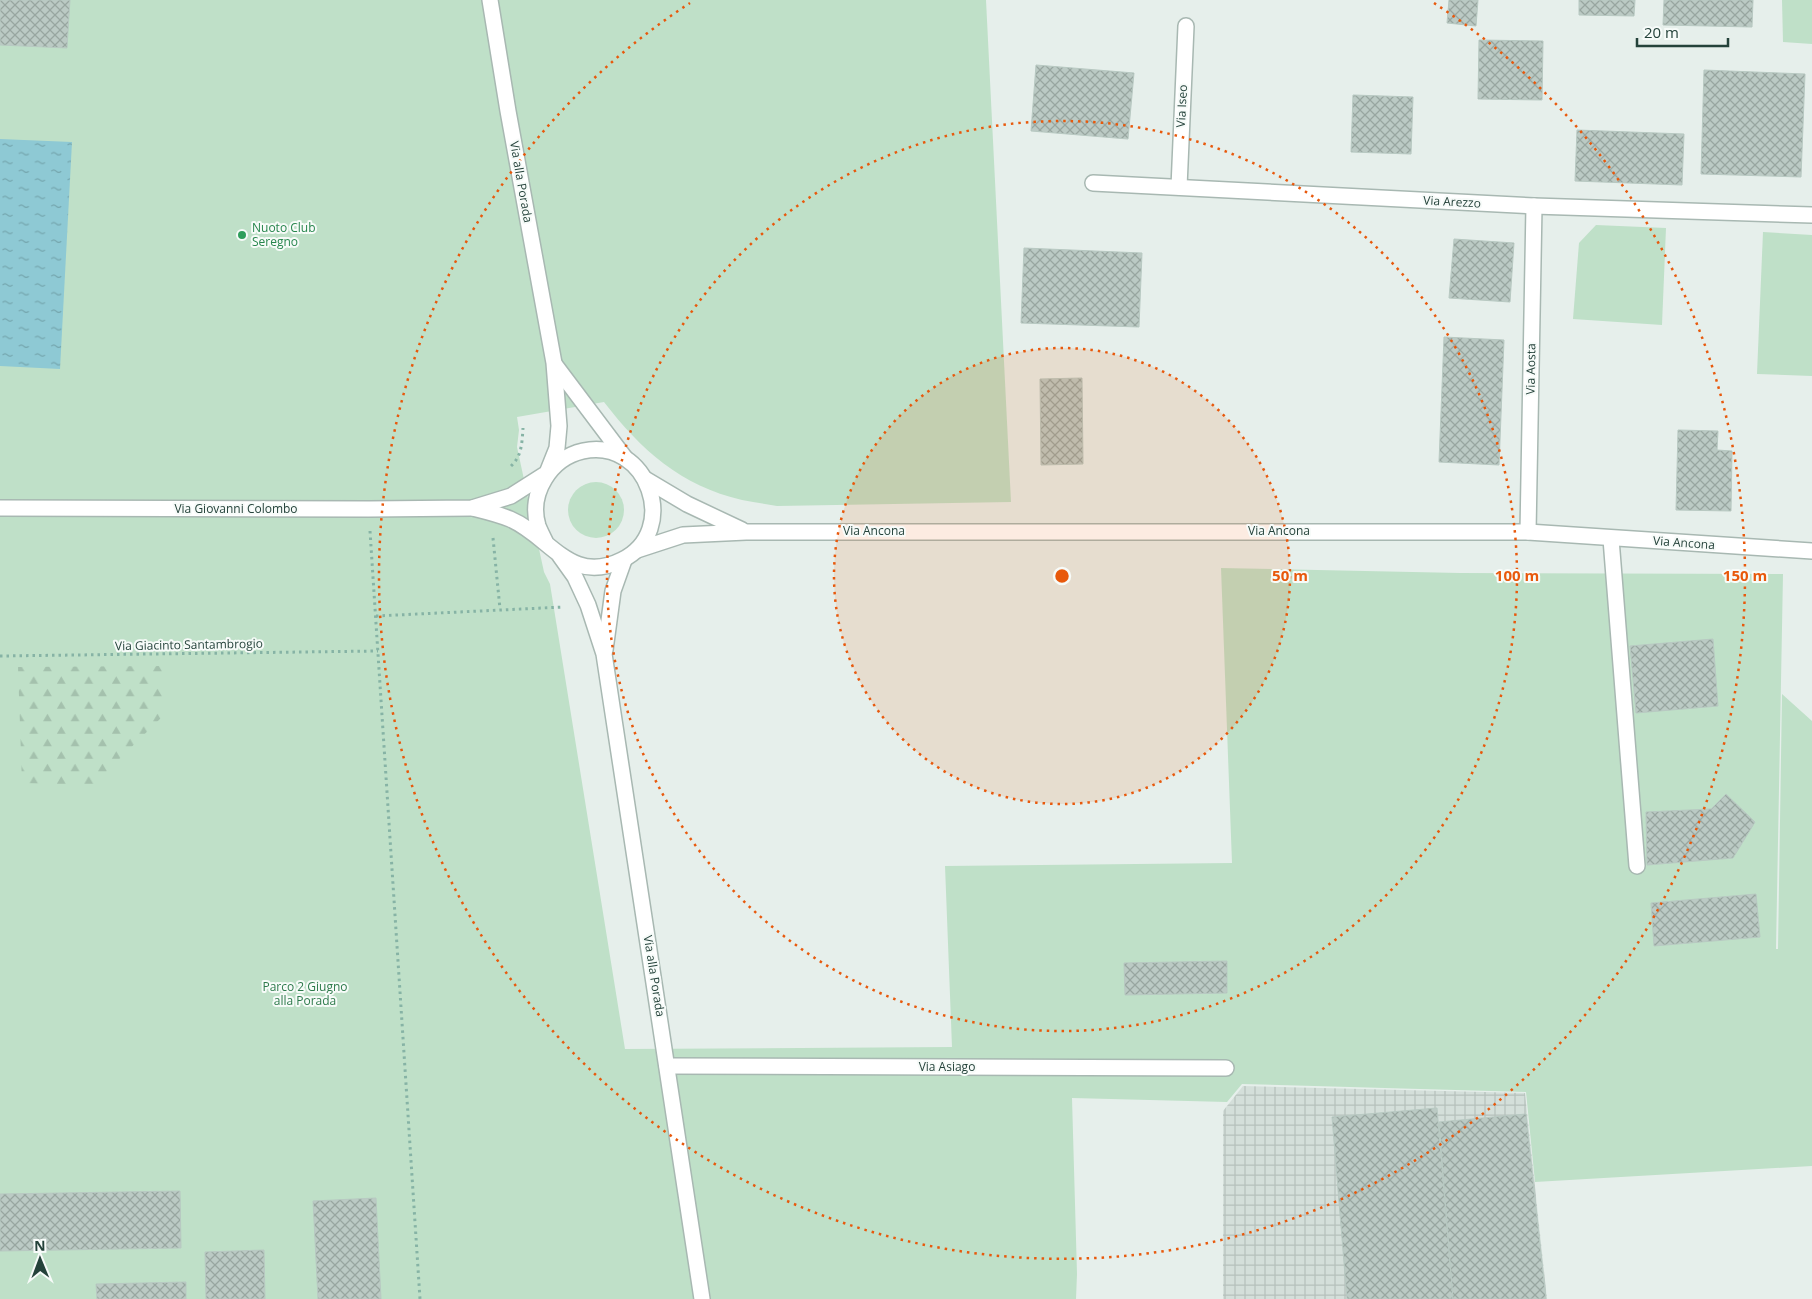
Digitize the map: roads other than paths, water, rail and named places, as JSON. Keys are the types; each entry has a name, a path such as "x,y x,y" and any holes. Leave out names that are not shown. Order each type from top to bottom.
{"street":[{"name":"Via alla Porada","path":"490,0 508,111 554,363 559,426 556,448 547,473"},
{"name":"Via Iseo","path":"1179,187 1186,26"},
{"name":"Via Arezzo","path":"1093,183 1534,206 1812,215"},
{"name":"Via Aosta","path":"1528,532 1534,206"},
{"name":"Via alla Porada","path":"554,363 626,459"},
{"path":"585,450 600,450 614,453 626,459 637,468 645,479 651,493 653,507 652,522 647,536 637,550 624,560 609,566 592,568 576,565 560,556 546,543 538,526 535,507 539,489 547,473 565,458 585,450"},
{"name":"Via Giovanni Colombo","path":"472,508 511,496 547,473"},
{"name":"Via Ancona","path":"645,479 694,508 746,532"},
{"name":"Via Giovanni Colombo","path":"0,508 472,508 511,519 546,543"},
{"name":"Via Ancona","path":"637,550 683,535 746,532 1528,532 1812,552"},
{"path":"1611,539 1638,866"},
{"name":"Via alla Porada","path":"560,556 576,577 588,605 604,654 702,1299"},
{"name":"Via alla Porada","path":"604,654 613,590 624,560"},
{"name":"Via Asiago","path":"667,1066 1226,1068"}],"water":[{"path":"0,139 72,142 60,369 0,366"}],"place":[{"name":"Nuoto Club Seregno","path":"242,235"}],"park label":[{"name":"Parco 2 Giugno alla Porada","path":"305,994"}]}
